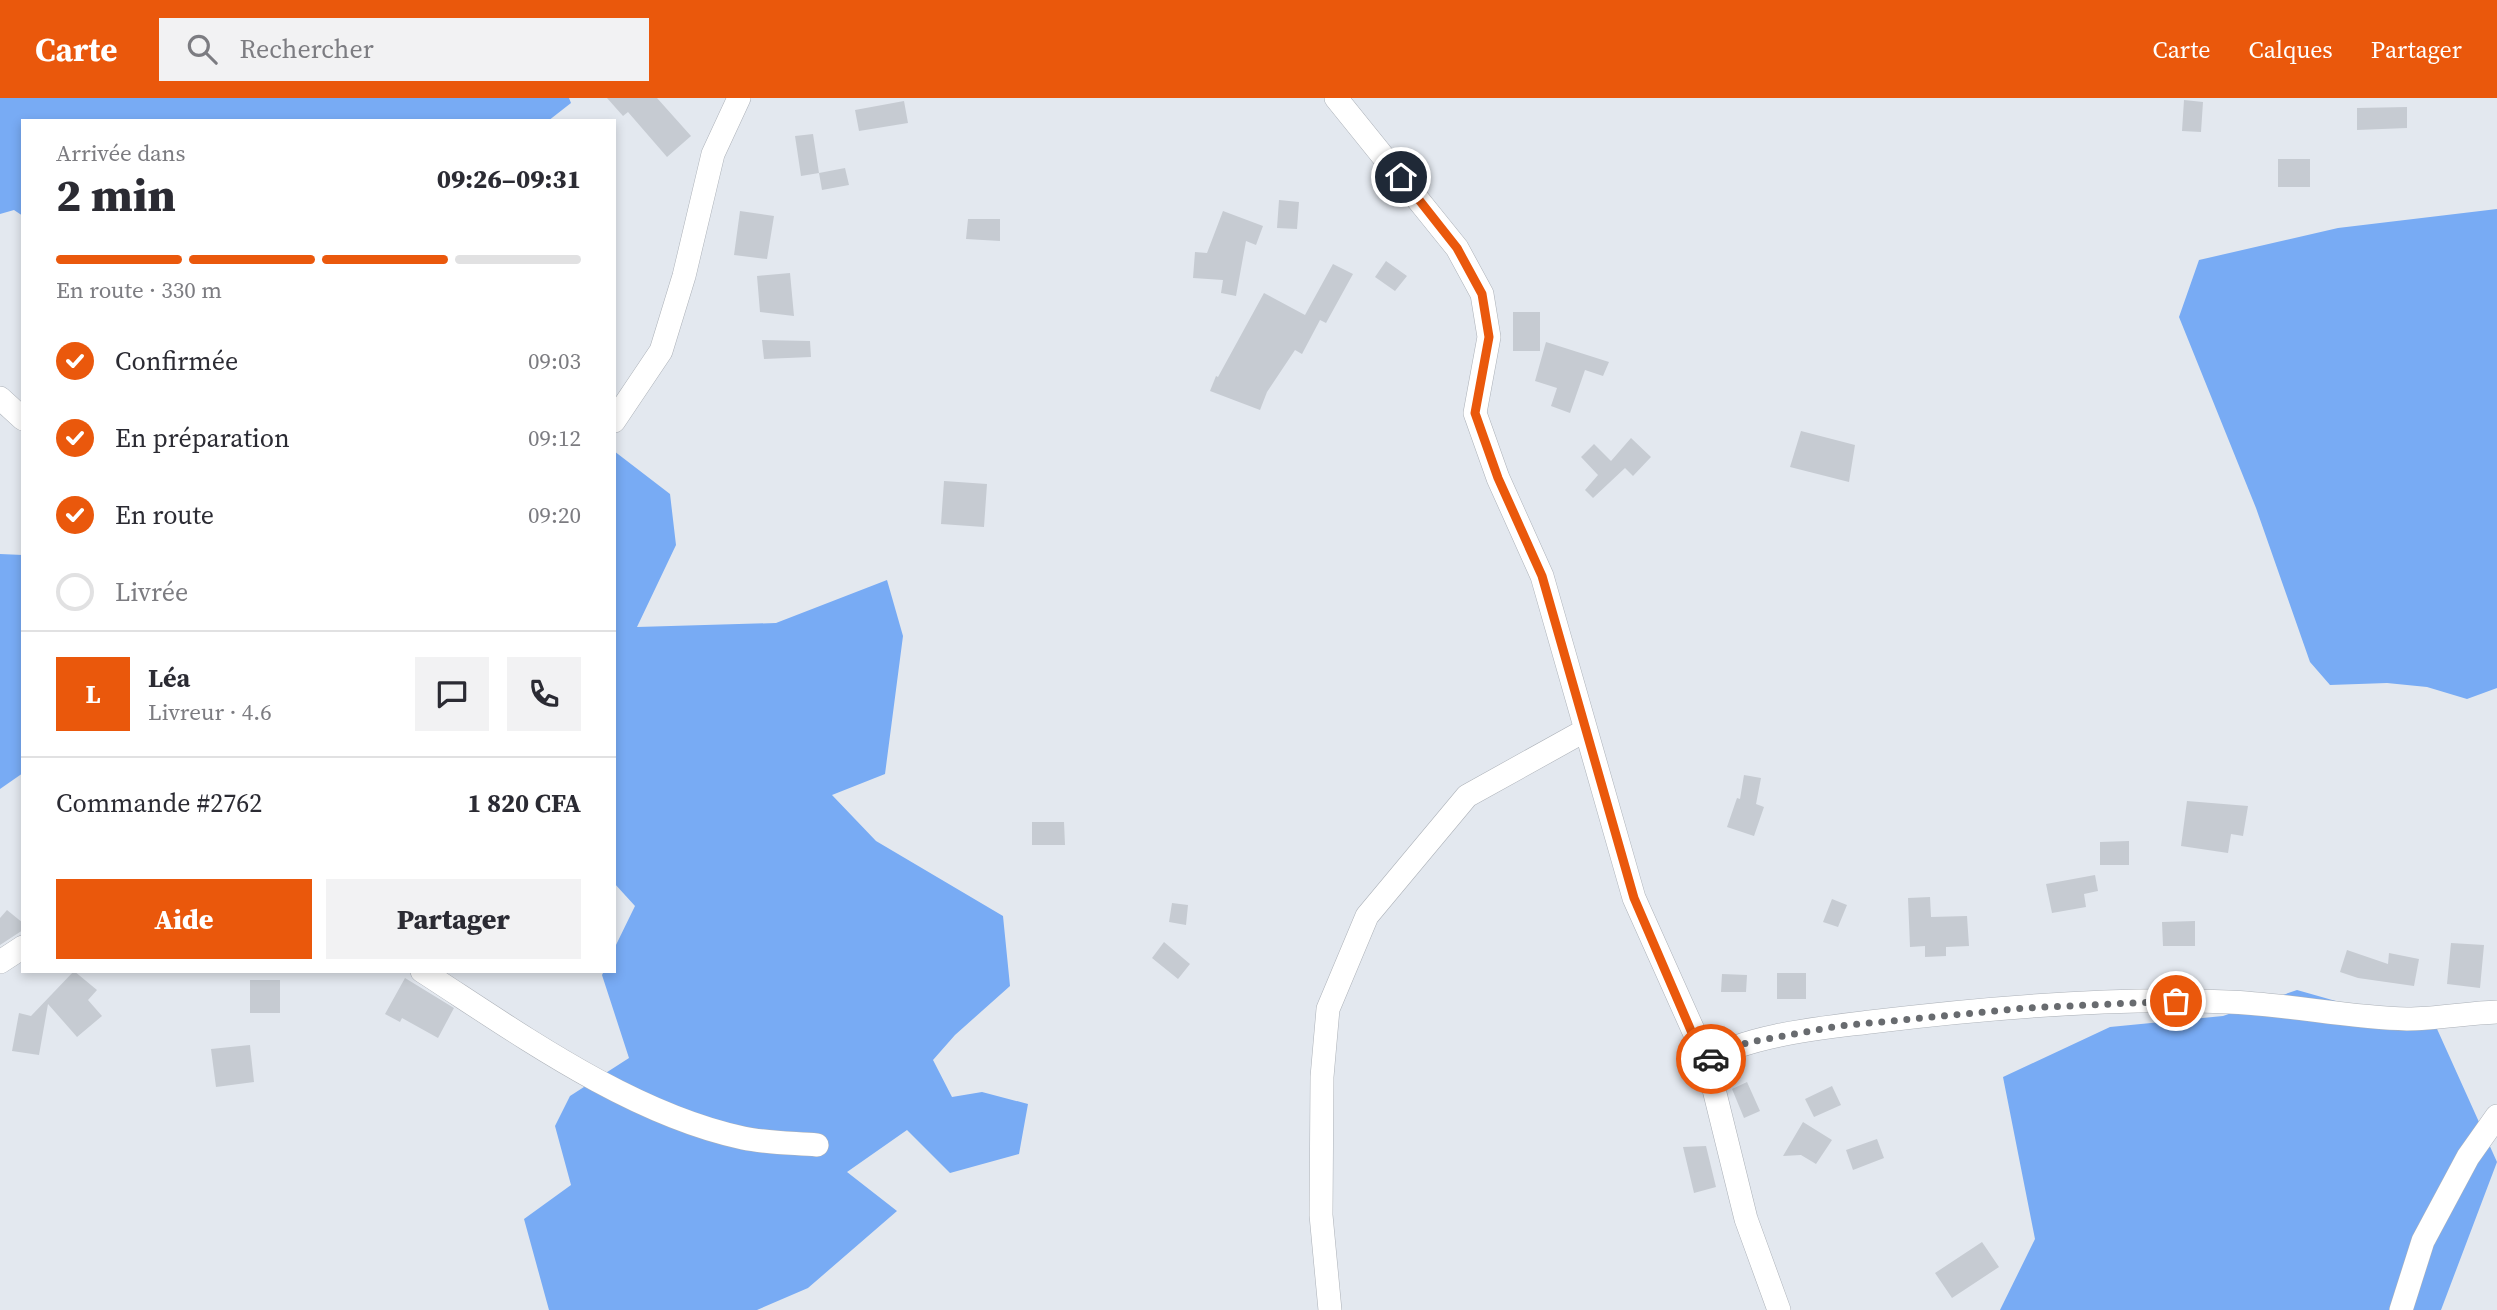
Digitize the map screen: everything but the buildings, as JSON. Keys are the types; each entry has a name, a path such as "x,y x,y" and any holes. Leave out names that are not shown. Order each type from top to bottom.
{"street":[{"path":"616,418 661,351 684,276 713,154 739,98"},
{"path":"1336,98 1457,248 1482,294 1489,337 1475,413 1498,478 1542,576 1584,731 1634,898 1707,1061 1746,1219 1779,1310"},
{"path":"0,398 21,417"},
{"path":"1330,1310 1321,1215 1322,1077 1328,1009 1367,916 1467,796 1584,731"},
{"path":"0,962 21,948"},
{"path":"425,973 554,1055 655,1111 744,1139 817,1144"},
{"path":"1707,1061 1726,1049 1839,1026 1915,1016 2150,1000 2230,1002 2408,1018 2497,1012"},
{"path":"2401,1310 2423,1241 2468,1157 2497,1116"}],"shaded area":[{"path":"0,98 569,98 571,103 551,119 21,119 21,215 14,210 0,214"},
{"path":"2497,209 2497,688 2467,699 2427,687 2387,683 2330,685 2310,662 2256,508 2179,317 2199,260 2338,228"},
{"path":"616,453 670,494 676,545 637,627 776,623 887,580 903,636 885,774 832,795 876,841 1003,916 1010,986 955,1035 933,1060 952,1097 982,1092 1028,1104 1019,1154 950,1173 907,1130 847,1172 897,1211 808,1288 757,1310 549,1310 524,1219 571,1185 555,1126 570,1096 629,1058 602,975 616,973 616,945 635,906 616,885"},
{"path":"0,554 21,555 21,774 0,789"},
{"path":"2297,990 2378,1013 2433,1020 2497,1162 2441,1310 2000,1310 2035,1239 2003,1077 2110,1027 2223,1016"}],"way so far":[{"path":"1711,1059 1726,1049 1750,1042 1915,1016 2150,1000 2176,1001"}],"route":[{"path":"1401,177 1457,248 1482,294 1489,337 1475,413 1498,478 1542,576 1584,731 1634,898 1695,1040 1707,1061 1711,1059"}]}
